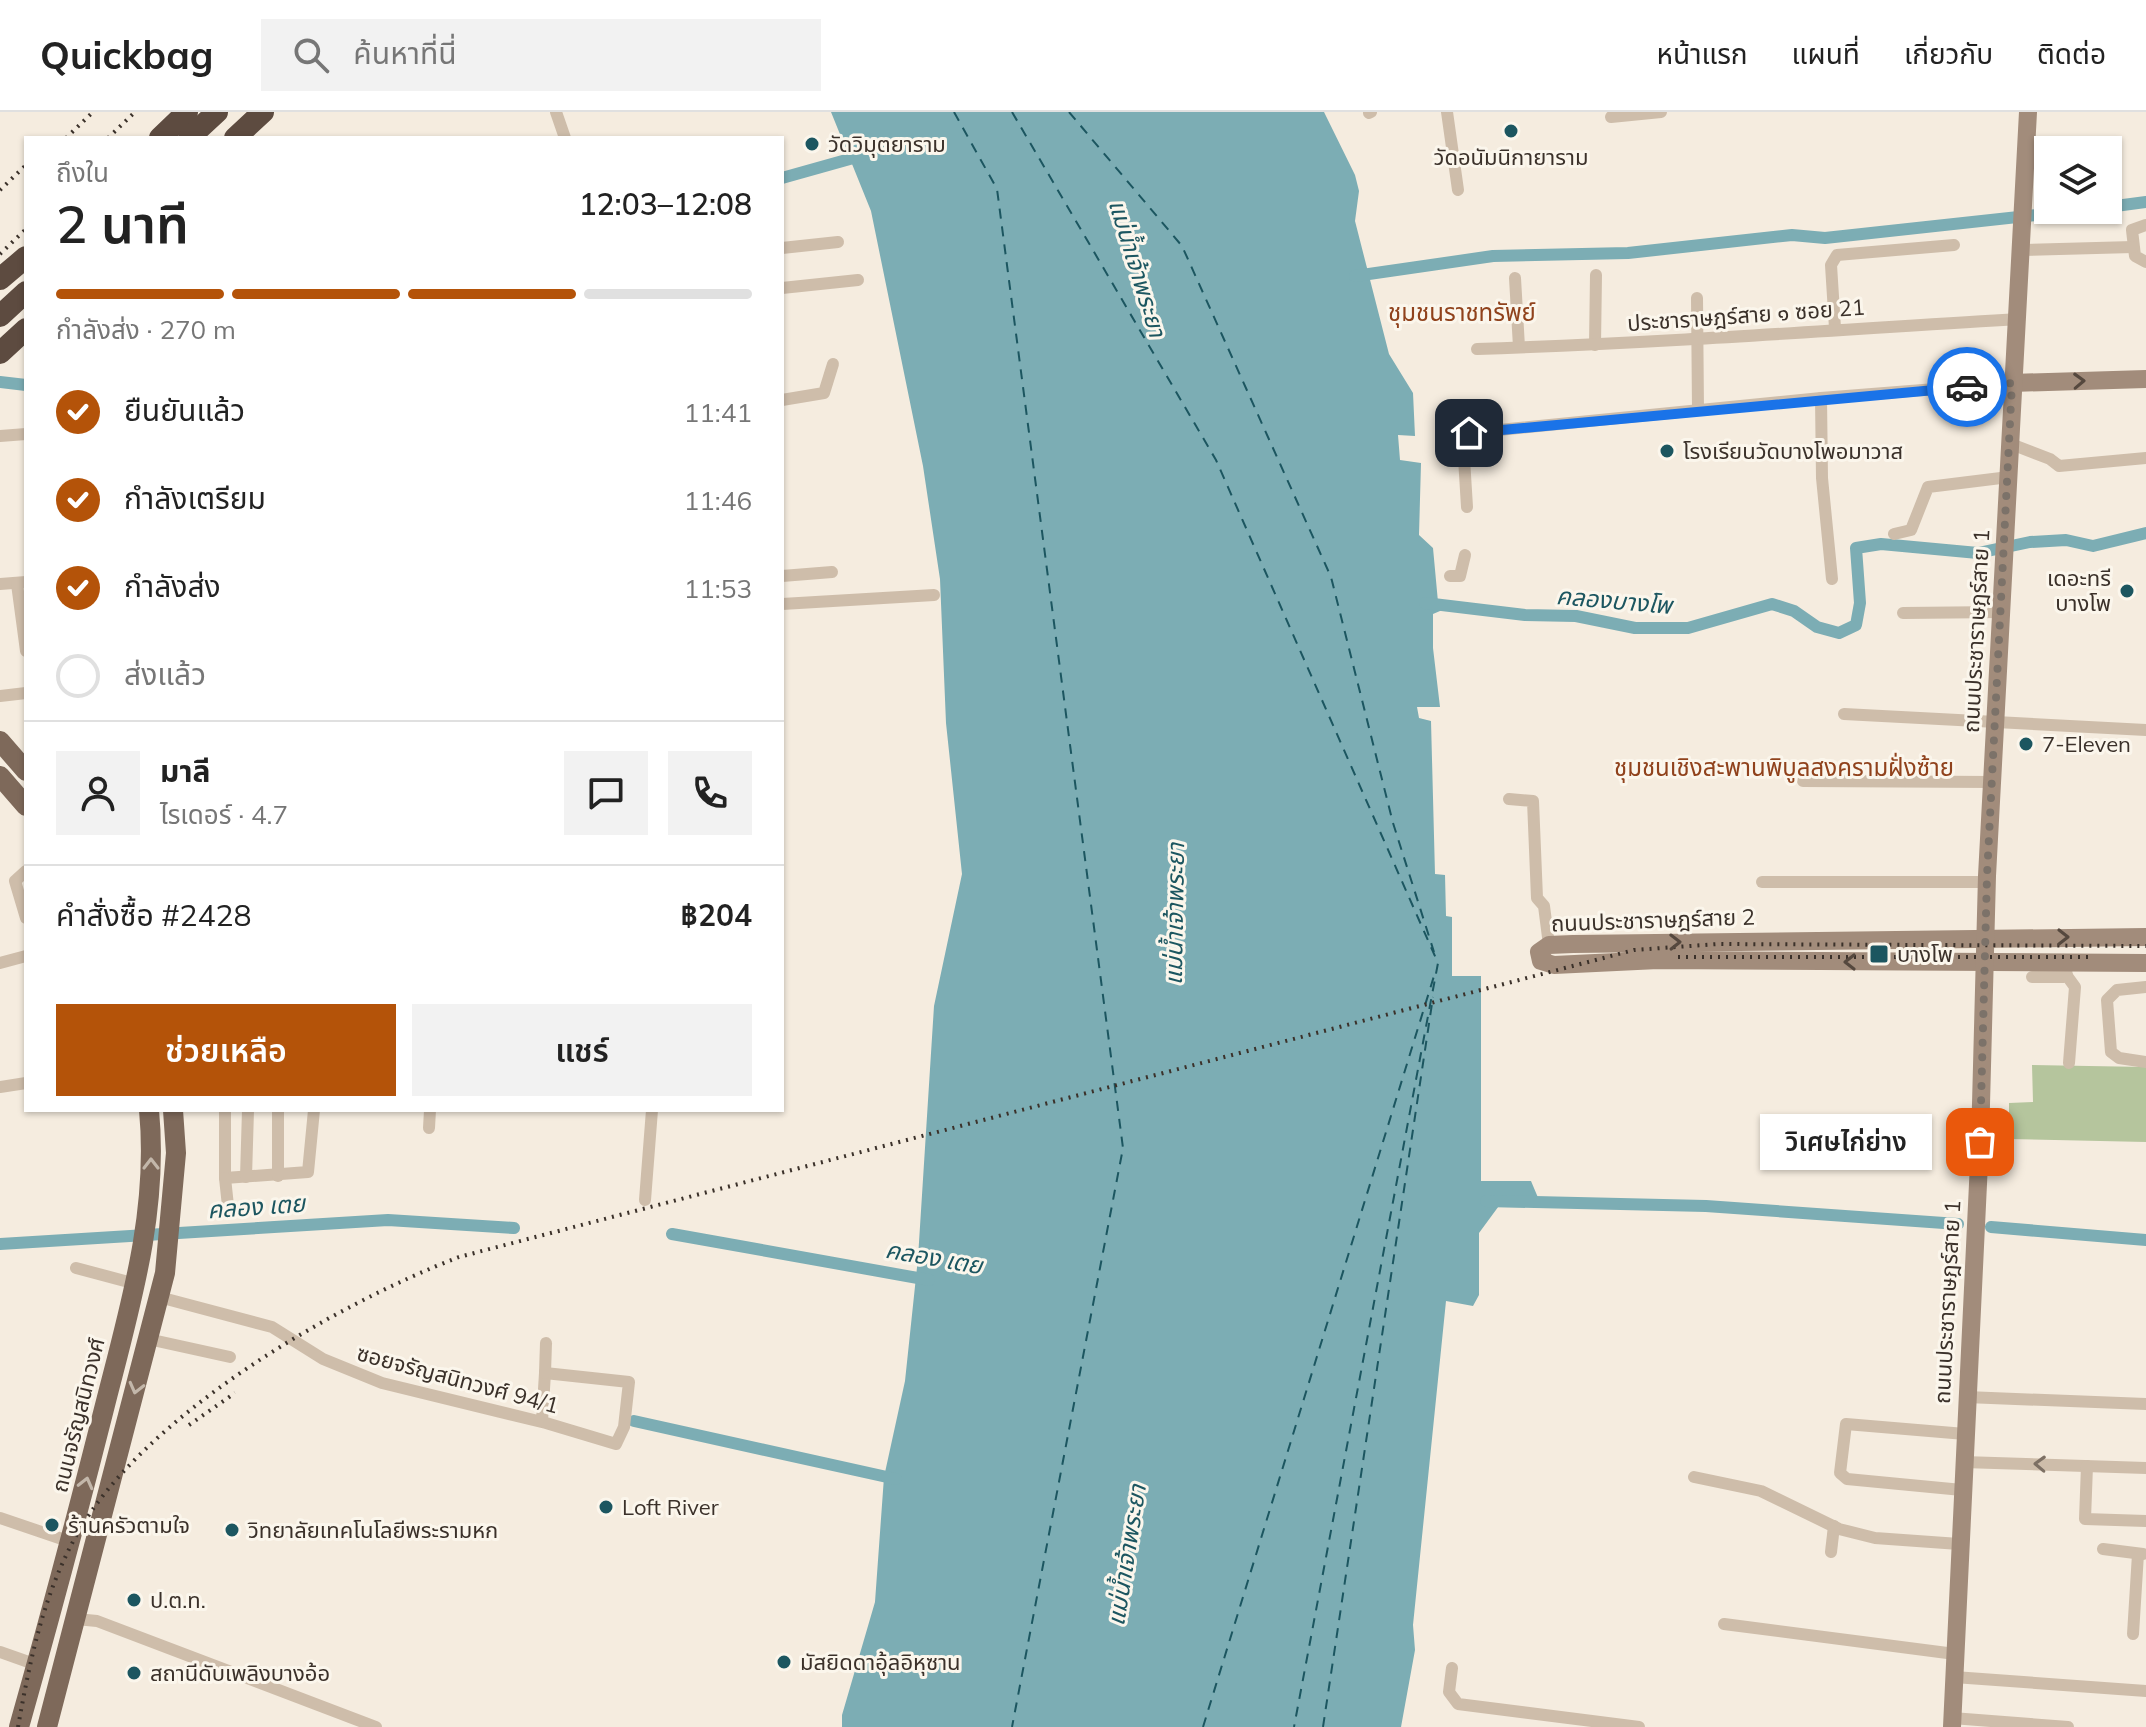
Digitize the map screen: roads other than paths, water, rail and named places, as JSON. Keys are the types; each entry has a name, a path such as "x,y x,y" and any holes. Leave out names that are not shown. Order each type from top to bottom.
{"highway":[{"path":"162,136 187,112"},
{"path":"188,136 217,112"},
{"path":"237,136 261,112"},
{"path":"0,279 24,259"},
{"path":"0,313 24,291"},
{"path":"3,353 24,331"}],"main road":[{"name":"ถนนประชาราษฎร์สาย 1","path":"1952,1722 1980,1142 1987,882 2028,112"},
{"path":"3,353 24,337"},
{"path":"2012,383 2146,379"},
{"path":"0,741 24,769"},
{"path":"0,776 24,804"},
{"name":"ถนนประชาราษฎร์สาย 2","path":"2146,937 1549,945 1542,947 1540,957 1546,964 1554,965 1658,960 1984,963 2066,969 2146,963"},
{"name":"ถนนจรัญสนิทวงศ์","path":"19,1727 71,1542 136,1284 149,1218 149,1112"},
{"path":"48,1727 159,1297 172,1218 176,1153 173,1112"},
{"path":"51,1612 76,1619"},
{"path":"37,1665 61,1674"}],"street":[{"path":"556,112 564,136"},
{"path":"1447,112 1458,190"},
{"path":"1611,117 1661,112"},
{"path":"2146,225 2132,230 2138,260 2146,262"},
{"path":"784,248 838,242"},
{"path":"1835,328 1831,265 1837,255 1954,245"},
{"path":"2021,250 2133,247"},
{"path":"1595,345 1596,275"},
{"path":"1515,278 1519,347"},
{"path":"784,288 858,280"},
{"path":"1697,298 1700,340 1698,410"},
{"name":"ประชาราษฎร์สาย ๑ ซอย 21","path":"1477,349 1700,340 1835,328 2018,319"},
{"path":"784,400 824,393 833,364"},
{"path":"1467,507 1463,442 1469,433 1821,398 2012,383"},
{"path":"1821,398 1822,478 1832,579"},
{"path":"0,436 24,434"},
{"path":"2011,444 2050,459 2059,466 2146,458"},
{"path":"1894,534 1911,530 1928,487 2009,477"},
{"path":"1450,576 1460,576 1465,555"},
{"path":"784,576 832,572"},
{"path":"0,584 21,583 24,624"},
{"path":"784,604 934,595"},
{"path":"1903,613 2002,612"},
{"path":"0,696 24,693"},
{"path":"1844,714 2146,730"},
{"path":"1803,781 1993,782"},
{"path":"1509,799 1533,801 1537,898 1544,906 1549,945"},
{"path":"24,873 15,881 24,911"},
{"path":"1762,882 1987,882"},
{"path":"0,963 24,957"},
{"path":"2032,977 2066,969 2075,987 2069,1063"},
{"path":"2146,987 2117,990 2107,1000 2111,1052 2119,1058 2146,1062"},
{"path":"0,1087 24,1083"},
{"path":"225,1112 228,1206"},
{"path":"246,1177 248,1112"},
{"path":"278,1112 278,1176"},
{"path":"225,1178 308,1172 314,1112"},
{"path":"429,1128 430,1112"},
{"path":"645,1200 652,1112"},
{"path":"76,1268 136,1284"},
{"name":"ซอยจรัญสนิทวงศ์ 94/1","path":"159,1297 272,1327 323,1359 382,1383 542,1421 616,1444 624,1427 629,1382 545,1373"},
{"path":"148,1339 230,1357"},
{"path":"542,1421 546,1343"},
{"path":"1966,1397 2146,1404"},
{"path":"1962,1490 1847,1479 1840,1473 1846,1424 1965,1434"},
{"path":"1963,1462 2146,1468"},
{"path":"2087,1466 2085,1519 2146,1521"},
{"path":"1694,1477 1761,1491 1834,1526 1875,1538 1959,1544"},
{"path":"0,1518 71,1542"},
{"path":"1831,1552 1834,1526"},
{"path":"2103,1549 2142,1554 2133,1634"},
{"path":"76,1619 97,1621 376,1727"},
{"path":"1724,1624 1955,1654"},
{"path":"0,1652 37,1665"},
{"path":"1452,1668 1449,1692 1458,1704 1639,1727"},
{"path":"1954,1677 2146,1691"},
{"path":"1952,1722 2068,1727"}],"water":[{"name":"แม่น้ำเจ้าพระยา","path":"831,112 1324,112 1355,175 1359,191 1355,221 1389,354 1413,393 1415,436 1398,435 1400,460 1421,463 1419,535 1433,548 1438,602 1447,608 1433,614 1433,648 1440,707 1417,707 1419,718 1431,721 1435,874 1445,875 1446,916 1452,917 1452,976 1481,976 1481,1181 1531,1181 1539,1200 1530,1196 1504,1199 1479,1233 1479,1295 1473,1306 1446,1301 1413,1625 1415,1650 1401,1727 842,1727 842,1715 875,1602 884,1477 905,1381 918,1258 934,1006 962,874 946,723 940,579 923,466 871,211"}],"waterway":[{"path":"784,177 864,155"},
{"path":"2122,205 2146,202"},
{"path":"1355,276 1493,256 1628,253 1792,235 1825,238 2034,215"},
{"path":"0,382 24,385"},
{"name":"คลองบางโพ","path":"1425,603 1525,615 1576,616 1635,628 1688,628 1772,604 1794,611 1817,627 1839,633 1856,625 1860,603 1856,548 1881,544 1978,553 2030,542 2066,540 2093,546 2146,533"},
{"path":"1486,1201 1706,1206 1958,1224"},
{"name":"คลอง เตย","path":"0,1244 388,1220 514,1228"},
{"path":"1991,1227 2146,1240"},
{"name":"คลอง เตย","path":"672,1234 929,1280"},
{"path":"634,1421 896,1479"}],"railway":[{"path":"68,136 93,112"},
{"path":"110,136 135,112"},
{"path":"0,190 24,167"},
{"path":"0,254 24,231"},
{"path":"18,1727 39,1629 65,1559 76,1536 106,1492 146,1449 193,1408 300,1335 356,1304 459,1257 1634,950 1718,944 2146,946"},
{"path":"1678,957 2094,957"},
{"path":"189,1425 235,1393"}],"place":[{"name":"วัดอนัมนิกายาราม","path":"1511,131"},
{"name":"วัดวิมุตยาราม","path":"812,144"},
{"name":"โรงเรียนวัดบางโพอมาวาส","path":"1667,451"},
{"name":"เดอะทรี บางโพ","path":"2127,591"},
{"name":"7-Eleven","path":"2026,744"},
{"name":"บางโพ","path":"1879,954"},
{"name":"วิเศษไก่ย่าง","path":"1980,1142"},
{"name":"Loft River","path":"606,1507"},
{"name":"ร้านครัวตามใจ","path":"52,1525"},
{"name":"วิทยาลัยเทคโนโลยีพระรามหก","path":"232,1530"},
{"name":"ป.ต.ท.","path":"134,1600"},
{"name":"มัสยิดดาอุ้ลอิหุซาน","path":"784,1662"},
{"name":"สถานีดับเพลิงบางอ้อ","path":"134,1673"}],"district":[{"name":"ชุมชนราชทรัพย์","path":"1462,312"},
{"name":"ชุมชนเชิงสะพานพิบูลสงครามฝั่งซ้าย","path":"1784,767"}]}
